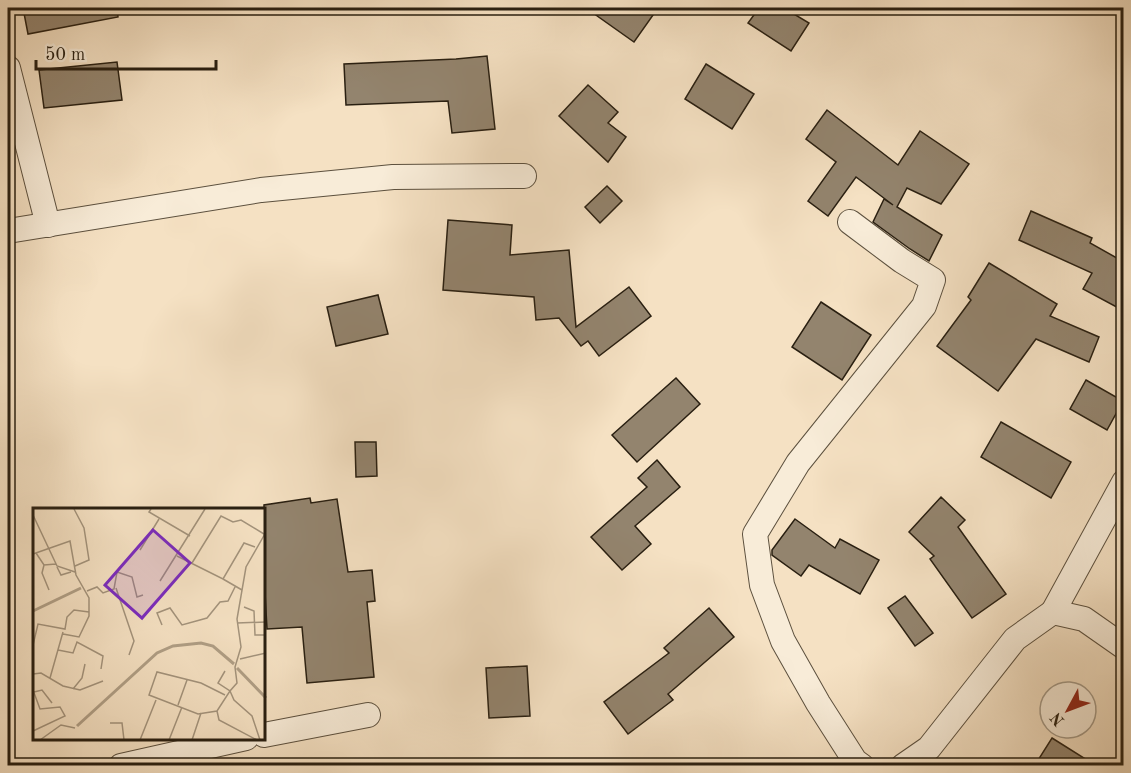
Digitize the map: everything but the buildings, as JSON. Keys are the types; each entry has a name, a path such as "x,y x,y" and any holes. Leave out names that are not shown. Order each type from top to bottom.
{"street":[{"path":"8,68 48,225"},
{"path":"8,231 261,190 393,177 524,176"},
{"path":"850,222 902,261 933,280 924,306 798,463 755,534 762,585 783,641 818,704 855,761 862,765"},
{"path":"903,765 929,748 1015,639 1053,612 1124,482"},
{"path":"1053,612 1084,619 1124,647"},
{"path":"266,735 368,716"},
{"path":"121,765 237,740"}]}
